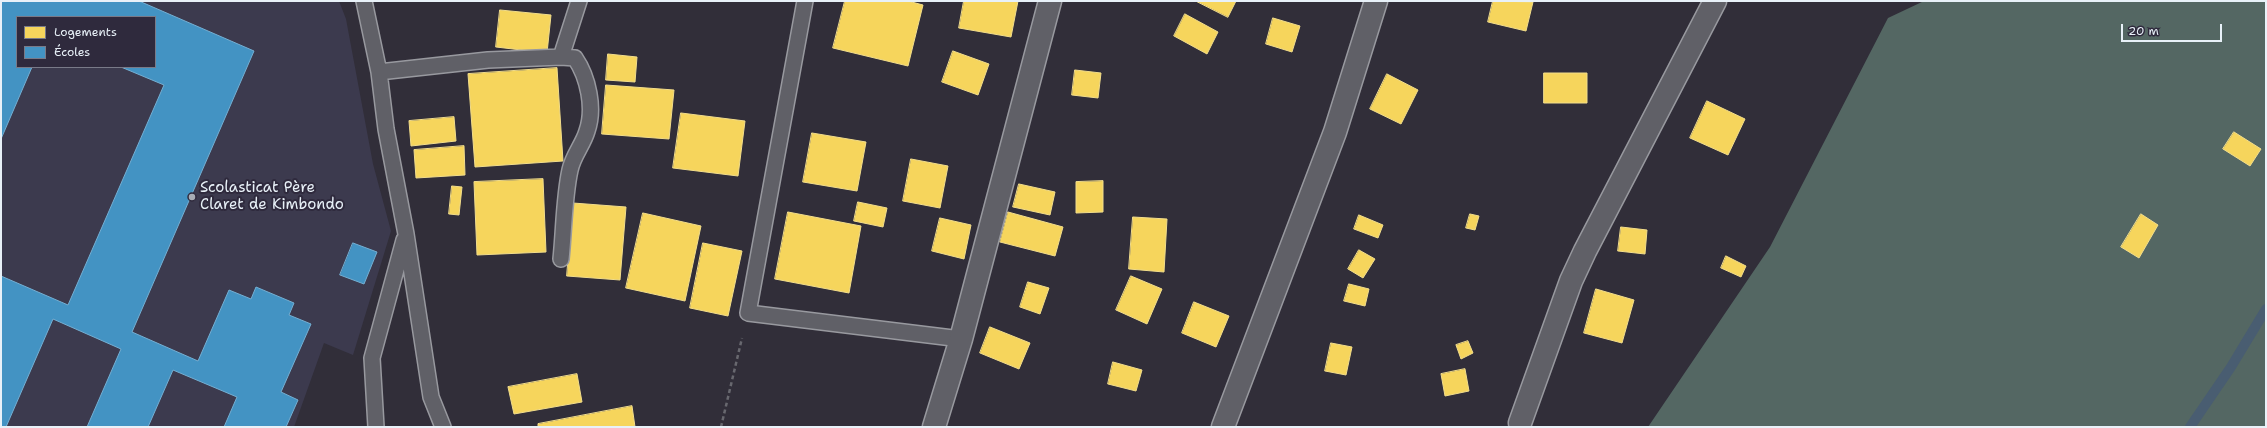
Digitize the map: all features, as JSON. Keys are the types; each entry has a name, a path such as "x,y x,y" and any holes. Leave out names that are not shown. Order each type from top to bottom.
{"street":[{"path":"934,427 962,339 1050,1"},
{"path":"1223,427 1335,132 1376,1"},
{"path":"1520,423 1571,281 1585,251 1715,1"}],"lane":[{"path":"364,1 379,72 386,129 406,234 431,397 443,427"},
{"path":"561,57 579,1"},
{"path":"805,1 748,313 962,339"},
{"path":"379,72 488,60 561,57 575,58 585,72 592,112 587,132 575,153 570,171 561,259"},
{"path":"376,427 372,358 406,234"}],"path":[{"path":"721,427 748,313"}],"shaded area":[{"name":"Scolasticat Père Claret de Kimbondo","path":"1,1 339,1 346,19 373,164 391,231 353,355 324,343 294,427 1,427"}],"green space":[{"path":"1924,1 2266,1 2266,427 1648,427 1770,247 1888,18"}],"building: Logements":[{"path":"845,1 908,1 923,5 908,66 833,48"},
{"path":"964,1 1018,1 1011,37 959,28"},
{"path":"1196,1 1236,1 1228,17"},
{"path":"1493,1 1533,2 1526,31 1488,22"},
{"path":"500,10 551,15 547,53 496,47"},
{"path":"1185,14 1218,32 1207,54 1174,36"},
{"path":"1273,18 1300,26 1292,52 1266,44"},
{"path":"953,51 989,64 978,95 942,82"},
{"path":"608,54 637,57 635,82 606,80"},
{"path":"557,68 563,161 475,167 468,74"},
{"path":"1075,70 1101,73 1098,98 1072,95"},
{"path":"1544,73 1587,73 1587,103 1544,103"},
{"path":"1387,74 1418,90 1401,124 1370,109"},
{"path":"606,85 674,90 669,139 602,134"},
{"path":"1707,101 1745,119 1728,155 1690,138"},
{"path":"681,113 745,121 738,176 673,168"},
{"path":"454,117 456,141 411,146 409,121"},
{"path":"2234,132 2261,149 2250,166 2223,149"},
{"path":"812,133 866,142 857,191 803,182"},
{"path":"464,146 465,175 416,178 414,150"},
{"path":"911,159 948,166 940,208 903,201"},
{"path":"543,179 546,252 477,255 474,182"},
{"path":"1103,181 1103,212 1076,213 1076,182"},
{"path":"1019,184 1055,192 1050,215 1013,207"},
{"path":"452,186 462,187 459,215 449,214"},
{"path":"858,202 887,208 883,227 854,221"},
{"path":"573,203 626,207 620,280 567,276"},
{"path":"788,212 861,226 849,293 775,279"},
{"path":"1008,212 1063,227 1055,256 1000,242"},
{"path":"643,213 701,226 685,301 626,288"},
{"path":"1470,214 1479,216 1475,230 1466,228"},
{"path":"2141,214 2158,225 2139,258 2121,247"},
{"path":"1359,215 1383,225 1378,238 1354,229"},
{"path":"1133,217 1167,219 1164,272 1129,269"},
{"path":"940,218 971,225 964,259 932,251"},
{"path":"1621,227 1647,230 1645,254 1618,251"},
{"path":"703,243 742,251 728,316 690,308"},
{"path":"1359,250 1375,259 1363,278 1348,269"},
{"path":"1726,256 1746,266 1741,277 1721,268"},
{"path":"1131,276 1162,289 1147,324 1116,310"},
{"path":"1028,282 1049,288 1040,314 1020,307"},
{"path":"1349,284 1369,289 1365,306 1344,301"},
{"path":"1596,289 1634,300 1622,343 1584,333"},
{"path":"1194,302 1229,316 1216,347 1182,333"},
{"path":"990,327 1030,343 1019,369 980,353"},
{"path":"1468,341 1473,353 1461,359 1456,345"},
{"path":"1331,343 1352,347 1346,375 1325,371"},
{"path":"1113,362 1142,370 1136,391 1108,384"},
{"path":"1465,369 1469,391 1445,396 1441,374"},
{"path":"577,374 582,402 514,414 508,387"},
{"path":"632,406 635,427 538,427 538,424"}],"building: Écoles":[{"path":"1,1 139,1 254,51 132,332 198,361 229,290 251,299 256,287 294,303 289,315 311,324 281,392 298,400 286,427 224,427 237,397 173,370 148,427 87,427 121,349 53,319 6,427 1,427 1,276 68,305 164,85 123,68 156,68 156,16 16,16 16,68 32,68 1,139"},
{"path":"353,243 377,252 364,284 340,275"}],"waterway":[{"path":"2190,427 2231,367 2266,309"}],"place":[{"name":"Scolasticat Père Claret de Kimbondo","path":"192,197"}]}
